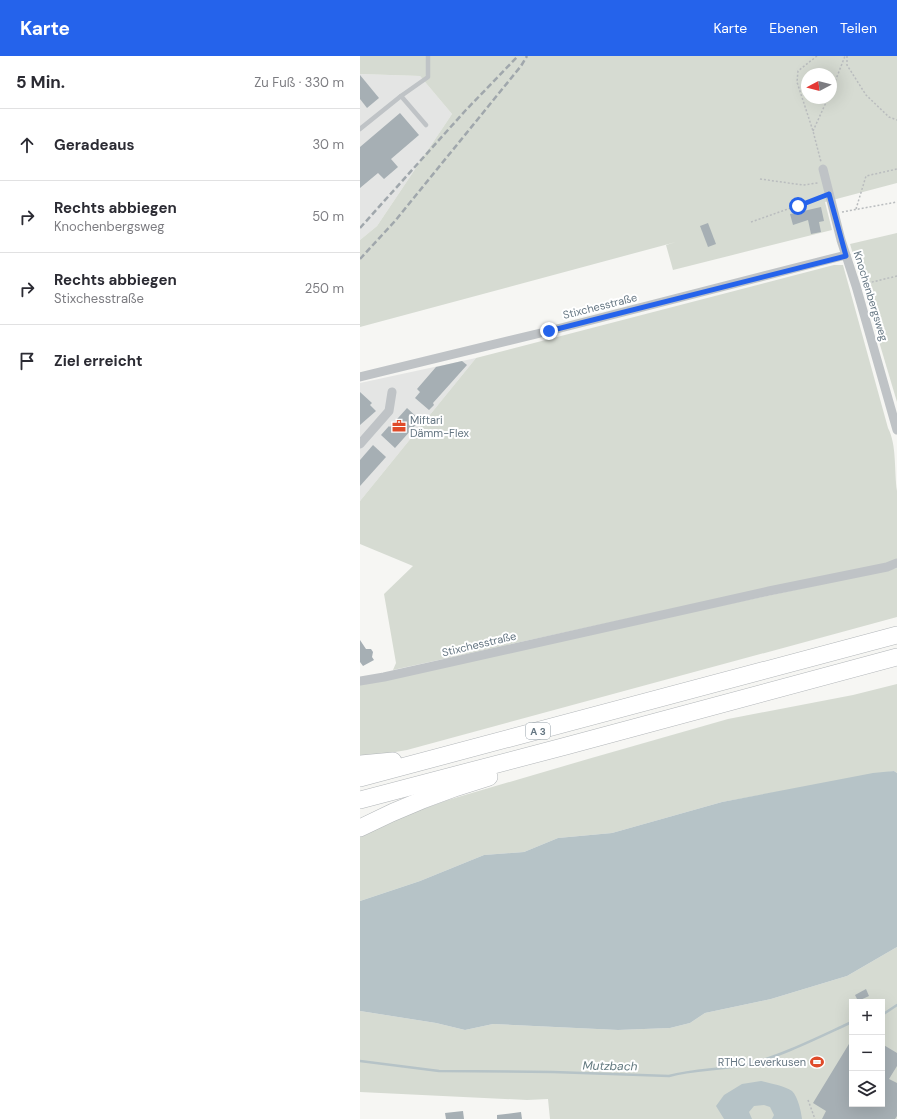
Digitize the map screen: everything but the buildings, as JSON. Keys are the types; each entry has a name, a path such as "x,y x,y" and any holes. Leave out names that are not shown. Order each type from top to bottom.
{"highway":[{"name":"A 3","path":"360,778 897,635"},
{"name":"A 3","path":"360,800 897,657"},
{"path":"360,828 432,796 482,779 546,761 566,746"},
{"path":"360,764 387,761 417,763"}],"street":[{"name":"Knochenbergsweg","path":"823,169 846,256 897,430"},
{"name":"Stixchesstraße","path":"360,378 846,256"},
{"path":"360,444 390,411 392,392"},
{"name":"Stixchesstraße","path":"360,681 392,676 769,591 888,568 897,563"}],"lane":[{"path":"360,129 401,96 428,78 428,56"},
{"path":"401,96 426,125"}],"path":[{"path":"817,56 798,71 797,82 813,131 823,169"},
{"path":"837,78 846,56"},
{"path":"846,56 848,64 866,95 889,117 897,120"},
{"path":"813,131 825,104"},
{"path":"856,209 866,176 897,169"},
{"path":"760,180 803,185 826,181"},
{"path":"751,222 829,194"},
{"path":"835,213 897,202"},
{"path":"856,286 897,276"},
{"path":"808,1100 815,1119"}],"shaded area":[{"path":"360,56 897,56 897,183 825,202 832,230 673,270 666,245 676,242 360,327 360,240 377,226 452,114 420,76 360,74"},
{"path":"360,74 420,76 452,114 377,226 360,240"},
{"path":"897,233 897,402 850,244"},
{"path":"834,265 843,265 893,442 897,491 897,560 886,565 768,588 393,670 396,663 384,594 413,566 360,544 360,501 476,358"},
{"path":"476,358 360,501 360,383"},
{"path":"897,568 897,617 407,750 360,758 360,683"},
{"path":"897,684 897,773 894,771 722,802 612,833 558,838 524,852 484,855 420,881 360,901 360,836 390,821 448,800 728,719 853,695"},
{"path":"894,771 897,773 897,947 847,976 771,999 705,1013 690,1023 670,1028 618,1030 493,1024 465,1030 436,1023 360,1011 360,901 420,881 484,855 524,852 558,838 612,833 722,802 873,773"},
{"path":"897,947 897,1119 550,1119 548,1099 527,1100 360,1092 360,1011 436,1023 465,1030 493,1024 618,1030 670,1028 690,1023 705,1013 771,999 847,976"},
{"path":"761,1081 781,1086 792,1091 798,1100 802,1119 772,1119 774,1115 770,1107 764,1105 754,1106 749,1112 752,1119 724,1119 716,1106 724,1095 742,1084"}],"waterway":[{"name":"Mutzbach","path":"885,1013 897,1005"},
{"name":"Mutzbach","path":"360,1061 439,1071 553,1072 669,1076 749,1064 775,1056 849,1023"}],"railway":[{"path":"360,228 465,111 518,56"},
{"path":"360,259 395,221 521,66 527,56"}],"place":[{"name":"Miftari Dämm-Flex","path":"399,426"},
{"name":"RTHC Leverkusen","path":"817,1062"}],"route":[{"path":"549,331 846,256 829,194 798,206"}]}
